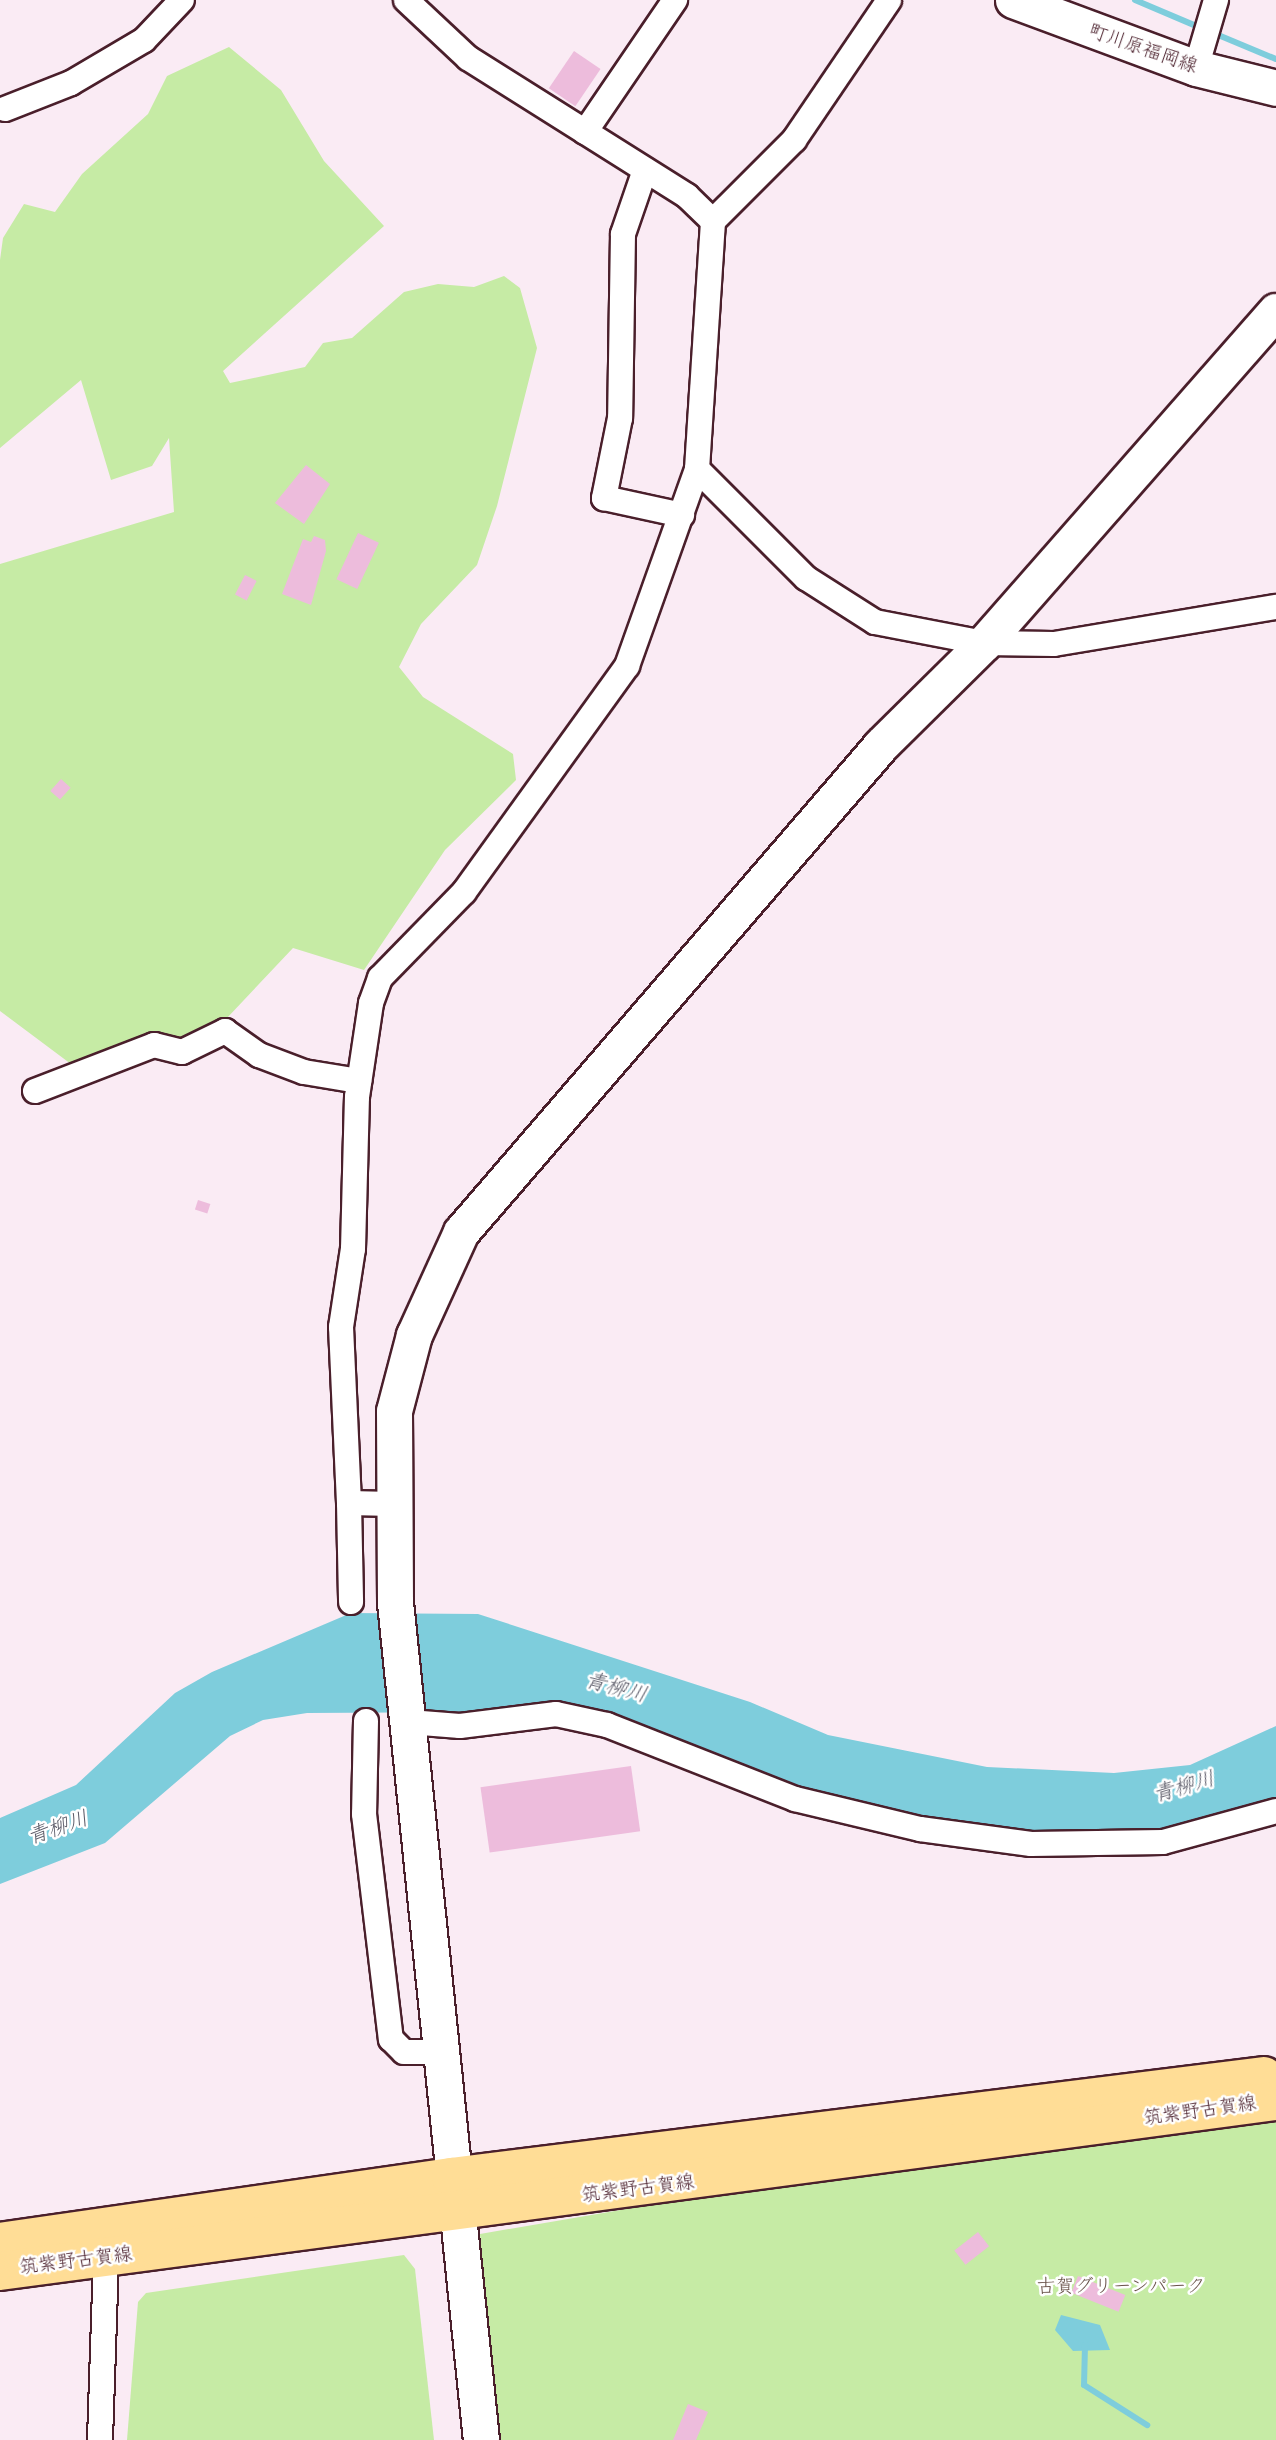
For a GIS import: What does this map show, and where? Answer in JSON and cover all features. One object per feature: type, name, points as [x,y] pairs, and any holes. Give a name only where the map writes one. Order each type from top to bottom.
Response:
[{"type":"main road","name":"筑紫野古賀線","points":[[0,2271],[106,2257],[452,2195],[1276,2075]]},
{"type":"main road","name":"筑紫野古賀線","points":[[0,2242],[452,2195],[1276,2101]]},
{"type":"street","points":[[5,109],[71,83],[144,40],[181,0]]},
{"type":"street","points":[[407,0],[468,58],[645,170],[713,221]]},
{"type":"street","points":[[585,132],[675,0]]},
{"type":"street","points":[[351,1602],[341,1327],[353,1248],[359,1081],[380,978],[464,892],[627,666],[697,468],[713,221],[794,140],[888,0]]},
{"type":"street","name":"町川原福岡線","points":[[1013,0],[1196,68],[1276,88]]},
{"type":"street","points":[[1196,68],[1216,0]]},
{"type":"street","points":[[645,170],[623,234],[620,418],[604,498],[682,515]]},
{"type":"street","points":[[481,2440],[452,2195],[397,1619],[393,1504],[394,1411],[414,1335],[461,1232],[881,745],[984,643],[1276,311]]},
{"type":"street","points":[[697,468],[806,578],[875,622],[984,643],[1054,643],[1276,607]]},
{"type":"street","points":[[35,1091],[79,1079],[155,1045],[182,1052],[225,1031],[258,1055],[304,1072],[359,1081]]},
{"type":"street","points":[[349,1503],[393,1504]]},
{"type":"street","points":[[408,1714],[460,1726],[556,1714],[607,1725],[794,1799],[920,1829],[1031,1844],[1163,1842],[1276,1811]]},
{"type":"street","points":[[366,1721],[364,1814],[391,2039],[404,2052],[440,2052]]},
{"type":"street","points":[[100,2440],[106,2257]]},
{"type":"green space","points":[[229,47],[281,90],[324,161],[384,226],[223,371],[230,383],[305,367],[323,343],[352,338],[404,292],[438,284],[474,287],[504,276],[520,288],[537,348],[497,506],[477,565],[421,624],[399,667],[423,697],[513,754],[516,780],[445,850],[364,970],[293,948],[227,1018],[186,1041],[83,1073],[0,1011],[0,564],[174,512],[169,438],[152,466],[111,480],[81,380],[0,448],[0,260],[3,238],[24,204],[55,212],[82,174],[148,114],[167,76]]},
{"type":"green space","name":"古賀グリーンパーク","points":[[1276,2110],[1276,2440],[496,2440],[480,2234],[878,2166]]},
{"type":"green space","points":[[404,2255],[415,2269],[434,2440],[127,2440],[138,2302],[146,2293]]},
{"type":"water","name":"青柳川","points":[[351,1613],[478,1614],[750,1702],[828,1735],[987,1767],[1114,1773],[1190,1765],[1276,1726],[1276,1801],[1162,1829],[1068,1835],[987,1830],[846,1802],[678,1744],[484,1712],[307,1713],[263,1720],[230,1736],[105,1843],[0,1884],[0,1818],[76,1785],[175,1693],[212,1672]]},
{"type":"water","points":[[1061,2315],[1100,2325],[1110,2350],[1073,2351],[1055,2330]]},
{"type":"building","points":[[574,51],[601,69],[575,106],[549,88]]},
{"type":"building","points":[[306,465],[330,484],[304,524],[275,503]]},
{"type":"building","points":[[358,533],[379,543],[357,589],[336,579]]},
{"type":"building","points":[[314,536],[325,540],[326,551],[311,605],[282,594],[303,539],[311,542]]},
{"type":"building","points":[[245,575],[257,581],[247,601],[235,595]]},
{"type":"building","points":[[61,779],[71,788],[60,800],[50,791]]},
{"type":"building","points":[[198,1200],[210,1204],[207,1214],[195,1210]]},
{"type":"building","points":[[631,1766],[640,1831],[490,1853],[480,1787]]},
{"type":"building","points":[[978,2232],[989,2246],[965,2265],[954,2250]]},
{"type":"building","points":[[1078,2276],[1125,2295],[1119,2312],[1071,2293]]},
{"type":"building","points":[[688,2404],[708,2412],[696,2440],[673,2440]]},
{"type":"waterway","points":[[1135,0],[1201,28]]},
{"type":"waterway","points":[[1211,32],[1276,59]]},
{"type":"waterway","points":[[1085,2345],[1084,2385],[1147,2425]]}]
